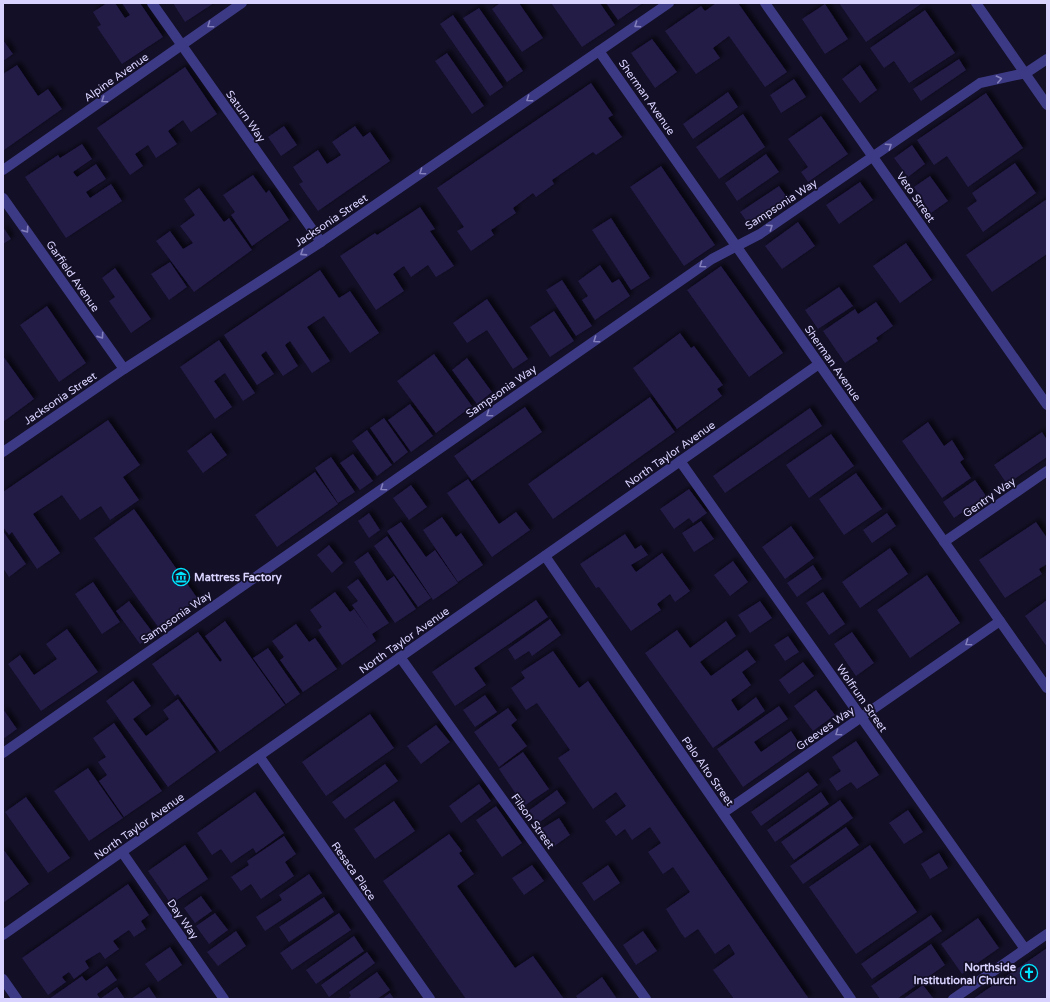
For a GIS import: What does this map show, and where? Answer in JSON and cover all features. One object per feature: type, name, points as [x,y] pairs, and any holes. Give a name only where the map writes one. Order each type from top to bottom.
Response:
[{"type":"street","name":"Saturn Way","points":[[152,3],[321,242]]},
{"type":"street","name":"Alpine Avenue","points":[[3,170],[242,3]]},
{"type":"street","name":"Jacksonia Street","points":[[3,452],[124,368],[321,242],[669,3]]},
{"type":"street","name":"Veto Street","points":[[766,3],[1047,405]]},
{"type":"street","points":[[976,3],[1047,105]]},
{"type":"street","name":"Sherman Avenue","points":[[599,51],[1047,688]]},
{"type":"street","points":[[1026,73],[1047,59]]},
{"type":"street","name":"Sampsonia Way","points":[[3,753],[712,259],[760,234],[980,83],[1026,73]]},
{"type":"street","name":"Garfield Avenue","points":[[3,198],[124,368]]},
{"type":"street","name":"North Taylor Avenue","points":[[3,935],[819,364]]},
{"type":"street","name":"Wolfrum Street","points":[[680,461],[1025,949]]},
{"type":"street","name":"Gentry Way","points":[[944,542],[1047,471]]},
{"type":"street","name":"Palo Alto Street","points":[[545,556],[851,999]]},
{"type":"street","name":"Greeves Way","points":[[723,813],[1000,621]]},
{"type":"street","name":"Filson Street","points":[[400,657],[646,999]]},
{"type":"street","name":"Resaca Place","points":[[259,756],[430,999]]},
{"type":"street","name":"Day Way","points":[[122,852],[224,999]]},
{"type":"street","points":[[953,999],[1047,934]]},
{"type":"street","points":[[3,979],[17,999]]},
{"type":"building","points":[[107,3],[115,3],[125,18],[130,15],[122,3],[140,3],[163,37],[122,64],[97,27],[101,25],[93,12]]},
{"type":"building","points":[[173,3],[214,3],[185,22]]},
{"type":"building","points":[[500,3],[519,3],[543,38],[522,52],[492,9]]},
{"type":"building","points":[[551,3],[600,3],[615,25],[582,47]]},
{"type":"building","points":[[606,3],[643,3],[618,20]]},
{"type":"building","points":[[716,3],[738,3],[787,72],[765,87],[729,36],[713,48],[720,58],[696,74],[665,31],[701,6],[705,11]]},
{"type":"building","points":[[839,3],[920,3],[921,4],[866,42]]},
{"type":"building","points":[[825,4],[848,39],[825,54],[802,19]]},
{"type":"building","points":[[479,8],[523,71],[507,82],[463,18]]},
{"type":"building","points":[[925,10],[955,53],[909,83],[894,61],[884,68],[870,48]]},
{"type":"building","points":[[453,15],[503,87],[490,96],[440,24]]},
{"type":"building","points":[[652,39],[677,72],[655,88],[631,53]]},
{"type":"building","points":[[3,40],[13,54],[3,61]]},
{"type":"building","points":[[447,53],[484,106],[472,114],[435,61]]},
{"type":"building","points":[[959,59],[966,70],[921,101],[913,89]]},
{"type":"building","points":[[17,65],[38,96],[48,89],[62,109],[4,150],[3,74]]},
{"type":"building","points":[[860,65],[877,90],[860,103],[842,79]]},
{"type":"building","points":[[185,67],[217,114],[191,132],[183,120],[168,131],[177,144],[156,158],[148,145],[135,154],[143,166],[130,175],[97,128]]},
{"type":"building","points":[[794,79],[806,97],[781,113],[770,95]]},
{"type":"building","points":[[591,83],[613,115],[608,118],[622,137],[596,155],[593,152],[552,180],[554,184],[536,197],[533,193],[513,208],[516,213],[491,230],[494,235],[471,251],[457,231],[464,227],[437,188]]},
{"type":"building","points":[[728,92],[738,107],[693,139],[683,124]]},
{"type":"building","points":[[986,93],[1023,148],[968,187],[947,156],[934,165],[917,140]]},
{"type":"building","points":[[743,114],[765,147],[719,179],[696,147]]},
{"type":"building","points":[[821,116],[848,154],[808,182],[801,172],[808,167],[788,139]]},
{"type":"building","points":[[284,126],[297,145],[281,156],[268,137]]},
{"type":"building","points":[[355,126],[363,137],[370,132],[390,161],[318,211],[299,184],[303,182],[293,167],[318,150],[327,164],[341,155],[332,142]]},
{"type":"building","points":[[82,144],[92,159],[73,172],[77,177],[96,164],[106,179],[86,192],[90,198],[111,184],[122,201],[66,238],[25,177],[58,155],[60,158]]},
{"type":"building","points":[[912,145],[925,164],[908,177],[894,158]]},
{"type":"building","points":[[766,154],[779,172],[737,201],[725,183]]},
{"type":"building","points":[[1015,163],[1036,193],[983,232],[967,208],[977,201],[972,193]]},
{"type":"building","points":[[661,166],[715,245],[684,266],[630,187]]},
{"type":"building","points":[[253,175],[266,193],[269,190],[289,220],[252,246],[231,215],[235,212],[223,195]]},
{"type":"building","points":[[930,176],[948,201],[931,213],[914,187]]},
{"type":"building","points":[[860,182],[873,200],[839,224],[826,205]]},
{"type":"building","points":[[779,186],[789,200],[750,226],[740,212]]},
{"type":"building","points":[[199,188],[224,222],[229,218],[252,250],[194,292],[156,241],[170,231],[183,249],[193,243],[180,226],[195,215],[184,199]]},
{"type":"building","points":[[1047,199],[1047,254],[992,292],[966,255]]},
{"type":"building","points":[[420,207],[435,229],[430,231],[454,266],[436,277],[428,265],[411,277],[404,266],[393,274],[404,291],[376,310],[340,256],[375,233],[377,235]]},
{"type":"building","points":[[611,218],[650,278],[631,290],[592,230]]},
{"type":"building","points":[[798,222],[815,246],[782,269],[765,246]]},
{"type":"building","points":[[3,227],[11,239],[3,244]]},
{"type":"building","points":[[906,243],[932,280],[900,303],[873,266]]},
{"type":"building","points":[[170,262],[187,287],[169,300],[151,274]]},
{"type":"building","points":[[600,265],[612,283],[619,279],[630,296],[595,320],[582,300],[588,296],[578,281]]},
{"type":"building","points":[[721,266],[783,353],[749,377],[687,290]]},
{"type":"building","points":[[115,268],[151,319],[131,333],[109,301],[115,297],[102,278]]},
{"type":"building","points":[[320,270],[339,298],[350,291],[379,333],[350,353],[324,316],[307,327],[330,361],[312,373],[290,341],[285,345],[298,366],[283,376],[266,351],[261,355],[274,374],[257,385],[224,335]]},
{"type":"building","points":[[562,280],[592,326],[576,336],[546,290]]},
{"type":"building","points":[[839,287],[853,306],[818,329],[805,310]]},
{"type":"building","points":[[487,299],[528,359],[513,369],[487,330],[467,343],[453,323]]},
{"type":"building","points":[[876,302],[893,326],[876,338],[878,341],[845,363],[823,331],[855,309],[858,314]]},
{"type":"building","points":[[47,306],[86,363],[59,382],[20,325]]},
{"type":"building","points":[[554,311],[574,341],[550,357],[530,327]]},
{"type":"building","points":[[680,333],[691,348],[694,346],[723,385],[717,389],[722,396],[677,429],[633,368]]},
{"type":"building","points":[[219,340],[255,393],[243,401],[225,373],[214,381],[232,407],[215,419],[180,367]]},
{"type":"building","points":[[434,354],[472,406],[436,433],[397,381]]},
{"type":"building","points":[[3,356],[34,399],[3,422]]},
{"type":"building","points":[[467,358],[492,392],[477,404],[452,370]]},
{"type":"building","points":[[650,397],[675,432],[553,519],[528,484]]},
{"type":"building","points":[[410,404],[433,436],[411,452],[388,420]]},
{"type":"building","points":[[525,407],[542,432],[472,481],[454,456]]},
{"type":"building","points":[[810,408],[822,426],[725,493],[713,476]]},
{"type":"building","points":[[384,418],[408,452],[394,463],[370,428]]},
{"type":"building","points":[[108,420],[140,465],[123,477],[139,500],[110,520],[101,506],[80,520],[62,495],[33,514],[60,553],[37,569],[12,532],[9,535],[3,527],[3,492]]},
{"type":"building","points":[[928,422],[944,446],[952,440],[964,459],[960,462],[971,478],[942,498],[902,441]]},
{"type":"building","points":[[367,430],[392,465],[377,476],[352,441]]},
{"type":"building","points":[[1042,432],[1047,440],[1047,457],[1007,484],[994,465]]},
{"type":"building","points":[[211,433],[227,455],[203,473],[187,451]]},
{"type":"building","points":[[831,434],[854,466],[809,498],[786,465]]},
{"type":"building","points":[[353,454],[373,481],[360,490],[340,463]]},
{"type":"building","points":[[331,457],[355,492],[338,503],[315,468]]},
{"type":"building","points":[[315,472],[338,504],[277,547],[255,515]]},
{"type":"building","points":[[856,473],[882,509],[844,535],[819,499]]},
{"type":"building","points":[[468,479],[499,524],[516,512],[530,530],[492,557],[447,493]]},
{"type":"building","points":[[975,480],[986,496],[954,518],[943,502]]},
{"type":"building","points":[[411,485],[427,507],[409,520],[393,498]]},
{"type":"building","points":[[689,489],[707,513],[693,523],[689,518],[674,529],[660,509]]},
{"type":"building","points":[[134,509],[198,599],[159,628],[94,538]]},
{"type":"building","points":[[369,513],[380,530],[369,538],[358,521]]},
{"type":"building","points":[[887,513],[896,526],[872,543],[863,530]]},
{"type":"building","points":[[442,517],[456,537],[461,533],[483,565],[458,582],[423,530]]},
{"type":"building","points":[[701,521],[714,539],[694,552],[682,533]]},
{"type":"building","points":[[401,522],[426,557],[435,550],[458,583],[433,600],[387,531]]},
{"type":"building","points":[[1036,522],[1047,538],[1047,564],[1039,569],[1042,574],[1005,598],[979,560]]},
{"type":"building","points":[[791,526],[814,558],[785,579],[762,547]]},
{"type":"building","points":[[3,531],[26,564],[9,577],[3,568]]},
{"type":"building","points":[[625,534],[635,549],[641,545],[648,555],[631,565],[636,572],[662,553],[690,591],[675,602],[670,594],[657,604],[661,610],[631,631],[599,587],[596,588],[580,564]]},
{"type":"building","points":[[387,536],[431,598],[418,607],[374,546]]},
{"type":"building","points":[[329,545],[343,563],[332,573],[317,555]]},
{"type":"building","points":[[890,548],[908,574],[860,608],[842,582]]},
{"type":"building","points":[[368,552],[387,581],[394,576],[416,609],[395,623],[354,562]]},
{"type":"building","points":[[733,561],[748,582],[730,596],[714,575]]},
{"type":"building","points":[[813,565],[822,579],[797,597],[787,583]]},
{"type":"building","points":[[927,575],[960,623],[910,658],[877,610]]},
{"type":"building","points":[[358,579],[389,623],[372,634],[376,641],[342,665],[318,630],[322,627],[310,610],[335,592],[350,612],[354,609],[370,631],[352,605],[358,601],[347,587]]},
{"type":"building","points":[[93,582],[120,622],[102,634],[75,594]]},
{"type":"building","points":[[823,592],[845,624],[829,635],[806,603]]},
{"type":"building","points":[[536,600],[548,617],[474,668],[486,685],[455,706],[432,672]]},
{"type":"building","points":[[1047,600],[1047,647],[1025,616]]},
{"type":"building","points":[[129,601],[154,634],[140,644],[116,611]]},
{"type":"building","points":[[760,601],[772,618],[750,633],[738,615]]},
{"type":"building","points":[[550,619],[561,635],[532,656],[529,651],[515,660],[508,649]]},
{"type":"building","points":[[225,621],[285,705],[220,752],[178,694],[175,696],[152,664],[198,632],[220,662],[222,660],[205,636]]},
{"type":"building","points":[[726,621],[736,636],[700,662],[711,676],[747,650],[756,662],[742,672],[751,685],[731,700],[738,711],[756,697],[765,711],[713,748],[645,653],[677,630],[690,648]]},
{"type":"building","points":[[296,624],[309,642],[315,638],[337,669],[303,692],[280,660],[284,657],[272,641]]},
{"type":"building","points":[[67,629],[98,672],[41,711],[8,664],[20,655],[34,675],[57,659],[46,644]]},
{"type":"building","points":[[852,632],[874,663],[856,676],[834,644]]},
{"type":"building","points":[[788,636],[799,652],[785,661],[774,645]]},
{"type":"building","points":[[268,648],[300,694],[286,704],[253,658]]},
{"type":"building","points":[[553,651],[579,688],[588,681],[809,999],[734,999],[713,970],[735,954],[729,944],[715,954],[698,929],[685,938],[681,933],[666,909],[690,892],[673,867],[663,874],[648,852],[661,843],[650,827],[632,840],[625,829],[616,836],[605,821],[626,806],[616,792],[593,809],[558,758],[570,750],[537,703],[526,710],[511,688],[525,678],[521,672]]},
{"type":"building","points":[[803,662],[814,676],[789,694],[779,680]]},
{"type":"building","points":[[133,681],[151,706],[133,719],[146,736],[169,719],[163,710],[178,699],[216,752],[168,787],[106,701]]},
{"type":"building","points":[[816,690],[835,715],[813,731],[794,706]]},
{"type":"building","points":[[485,695],[497,712],[475,727],[463,710]]},
{"type":"building","points":[[779,706],[788,719],[754,742],[761,752],[791,731],[801,746],[743,787],[717,749]]},
{"type":"building","points":[[508,708],[517,720],[511,725],[527,746],[499,767],[474,732]]},
{"type":"building","points":[[3,709],[17,729],[3,739]]},
{"type":"building","points":[[370,714],[394,748],[326,796],[302,762]]},
{"type":"building","points":[[114,723],[162,791],[124,817],[99,781],[107,775],[98,762],[106,757],[93,738]]},
{"type":"building","points":[[436,725],[450,742],[421,764],[407,746]]},
{"type":"building","points":[[856,741],[879,775],[857,789],[851,782],[837,791],[829,779],[841,771],[832,757]]},
{"type":"building","points":[[523,752],[549,789],[524,806],[499,769]]},
{"type":"building","points":[[385,764],[398,781],[345,819],[332,802]]},
{"type":"building","points":[[88,768],[123,818],[89,841],[54,791]]},
{"type":"building","points":[[808,772],[818,785],[761,826],[751,812]]},
{"type":"building","points":[[479,784],[491,801],[461,823],[449,806]]},
{"type":"building","points":[[557,790],[566,803],[537,824],[527,812]]},
{"type":"building","points":[[255,792],[284,833],[256,853],[253,848],[231,863],[221,849],[212,855],[197,833]]},
{"type":"building","points":[[821,792],[829,804],[775,842],[767,830]]},
{"type":"building","points":[[26,797],[70,858],[48,873],[5,812]]},
{"type":"building","points":[[840,800],[853,818],[794,860],[781,842]]},
{"type":"building","points":[[394,801],[415,831],[375,859],[354,829]]},
{"type":"building","points":[[496,806],[522,843],[502,857],[476,820]]},
{"type":"building","points":[[908,810],[923,832],[904,844],[889,823]]},
{"type":"building","points":[[559,818],[570,835],[553,847],[541,829]]},
{"type":"building","points":[[846,827],[859,845],[803,884],[790,866]]},
{"type":"building","points":[[449,834],[462,851],[459,853],[474,874],[457,886],[515,968],[533,956],[564,999],[466,999],[383,881]]},
{"type":"building","points":[[284,836],[296,854],[285,862],[294,876],[261,899],[251,884],[241,891],[231,877],[249,865],[247,861]]},
{"type":"building","points":[[185,845],[208,879],[171,904],[148,871]]},
{"type":"building","points":[[870,845],[917,912],[856,954],[809,887]]},
{"type":"building","points":[[3,849],[29,884],[3,903]]},
{"type":"building","points":[[939,853],[948,868],[930,879],[921,864]]},
{"type":"building","points":[[532,865],[544,881],[524,895],[512,878]]},
{"type":"building","points":[[608,865],[620,883],[594,901],[582,883]]},
{"type":"building","points":[[309,874],[322,893],[265,931],[256,917],[282,900],[279,895]]},
{"type":"building","points":[[128,884],[149,915],[141,921],[146,929],[134,937],[129,930],[113,941],[119,949],[105,959],[100,952],[85,961],[89,968],[74,979],[69,972],[62,977],[66,982],[48,995],[22,958]]},
{"type":"building","points":[[201,896],[212,911],[195,923],[184,908]]},
{"type":"building","points":[[324,897],[334,912],[289,942],[279,927]]},
{"type":"building","points":[[215,913],[228,930],[209,944],[196,926]]},
{"type":"building","points":[[339,913],[351,930],[292,970],[280,953]]},
{"type":"building","points":[[931,915],[942,931],[872,979],[861,964]]},
{"type":"building","points":[[978,918],[999,948],[962,974],[941,944]]},
{"type":"building","points":[[236,931],[246,946],[218,966],[207,952]]},
{"type":"building","points":[[643,931],[657,951],[636,965],[623,945]]},
{"type":"building","points":[[354,936],[364,951],[316,984],[306,970]]},
{"type":"building","points":[[931,944],[945,965],[897,999],[880,999],[871,986]]},
{"type":"building","points":[[170,947],[182,965],[158,982],[145,964]]},
{"type":"building","name":"Northside Institutional Church","points":[[1047,948],[1047,999],[973,999]]},
{"type":"building","points":[[367,952],[375,963],[329,997],[321,985]]},
{"type":"building","points":[[107,966],[117,980],[97,994],[100,999],[49,999],[82,976],[86,981]]},
{"type":"building","points":[[377,972],[390,990],[377,999],[347,999],[351,996],[349,992]]},
{"type":"building","points":[[602,977],[617,999],[578,999],[576,996]]},
{"type":"building","points":[[923,985],[933,998],[903,999]]},
{"type":"building","points":[[117,987],[125,999],[100,999]]},
{"type":"building","points":[[149,987],[157,999],[131,999]]},
{"type":"building","points":[[390,993],[394,999],[382,999]]},
{"type":"place","name":"Mattress Factory","points":[[181,577]]},
{"type":"place","name":"Northside Institutional Church","points":[[1029,973]]}]
